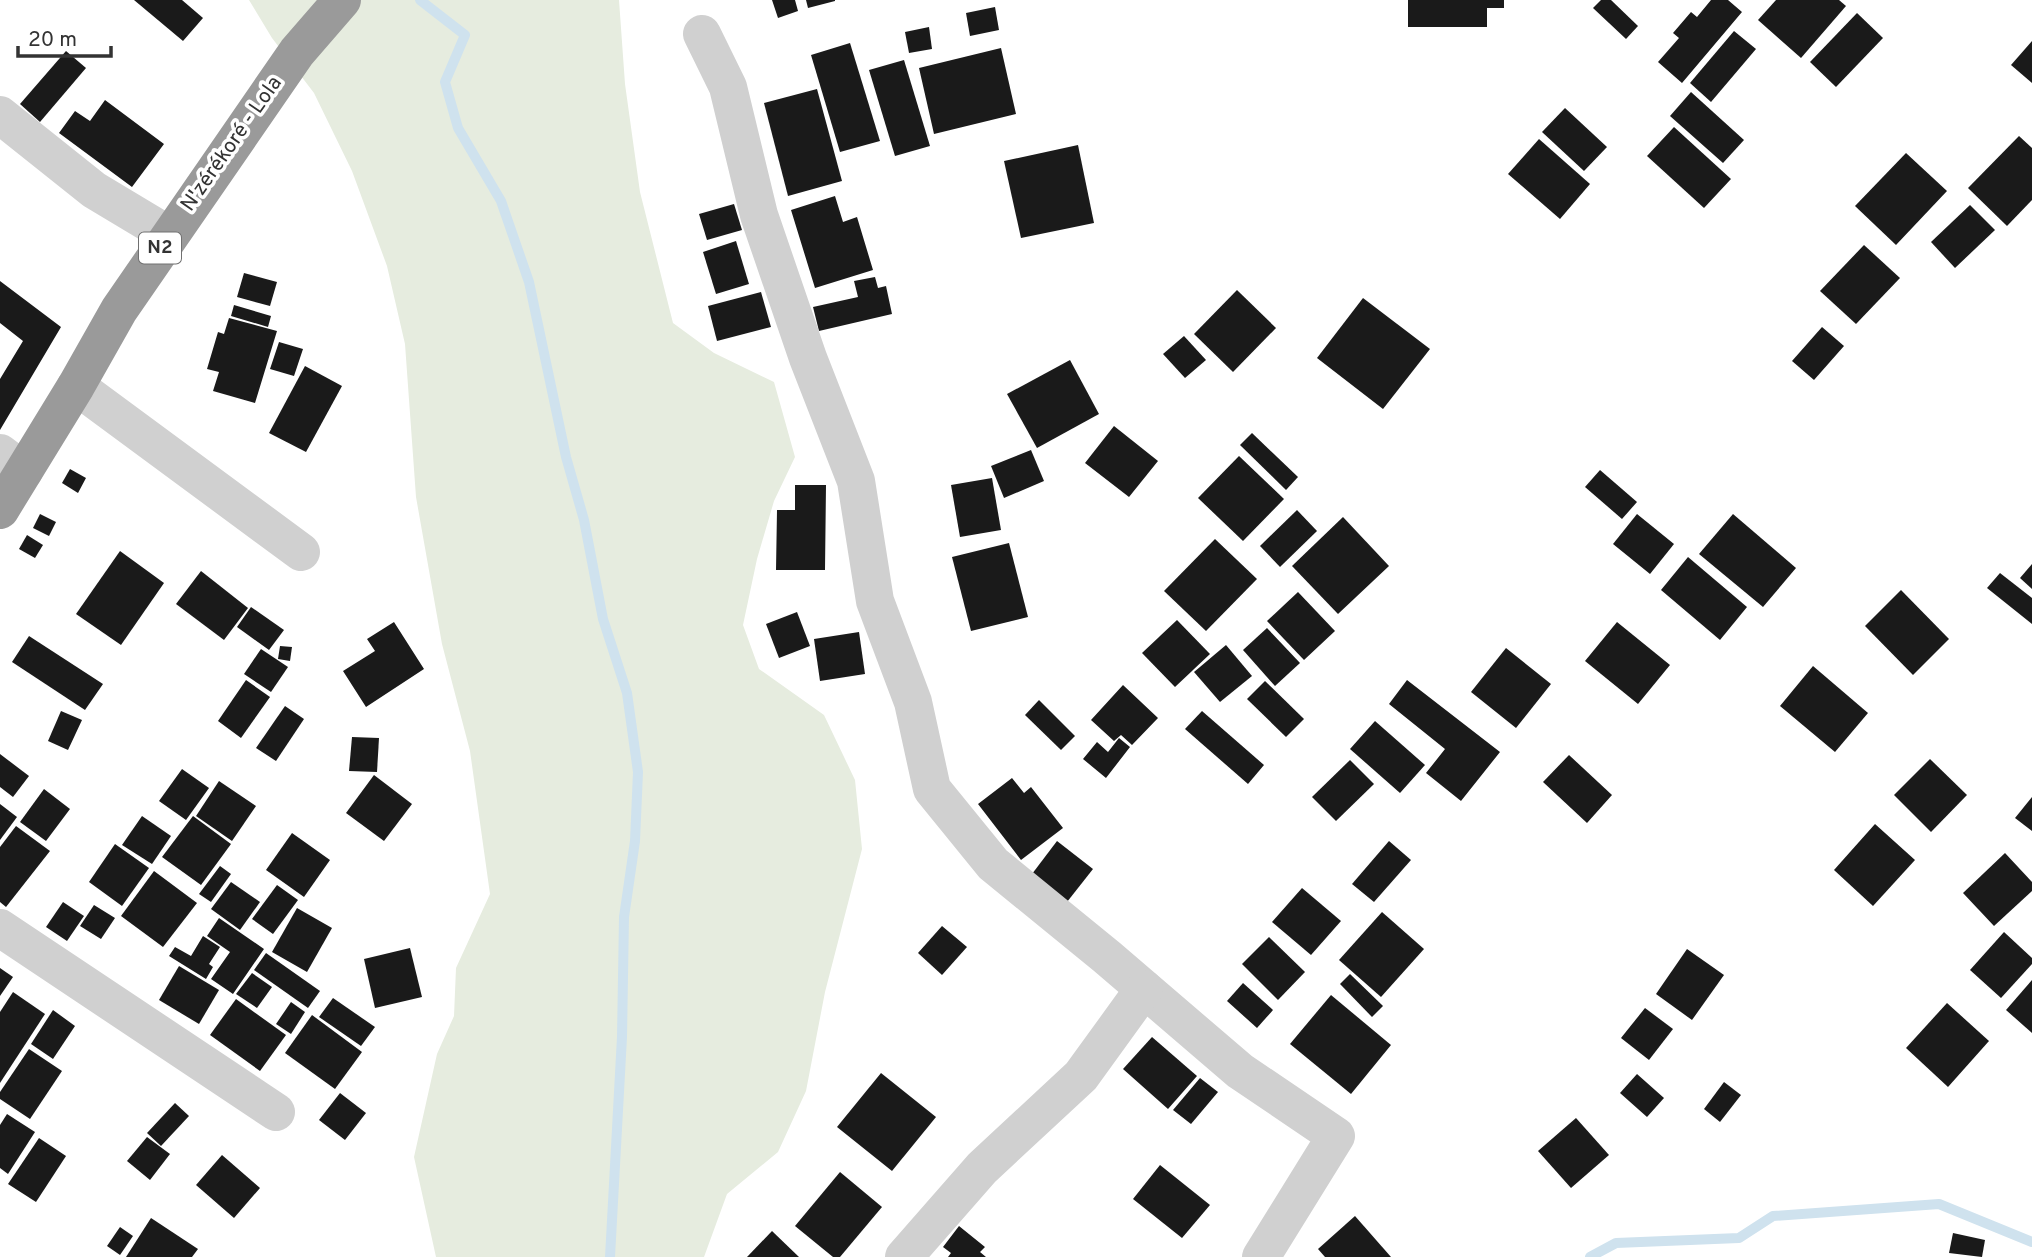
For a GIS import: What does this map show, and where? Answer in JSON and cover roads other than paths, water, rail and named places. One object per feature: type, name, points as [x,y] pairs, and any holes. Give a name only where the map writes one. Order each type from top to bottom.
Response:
[{"type":"highway","name":"N'zérékoré - Lola","points":[[0,510],[12,462],[76,386],[119,310],[169,236],[297,52],[342,0]]},
{"type":"street","points":[[702,34],[728,88],[759,215],[808,358],[856,481],[875,601],[913,702],[932,789],[993,864],[1240,1071],[1336,1136],[1261,1257]]},
{"type":"street","points":[[0,115],[94,190],[169,236]]},
{"type":"street","points":[[76,386],[300,552]]},
{"type":"street","points":[[0,928],[275,1112]]},
{"type":"street","points":[[904,1257],[982,1168],[1080,1076],[1144,989]]},
{"type":"waterway","points":[[420,0],[465,35],[445,82],[458,128],[501,201],[529,282],[566,457],[584,520],[603,619],[627,693],[638,772],[635,841],[624,917],[622,1037],[610,1257]]},
{"type":"waterway","points":[[1590,1257],[1616,1243],[1739,1238],[1773,1216],[1939,1204],[2032,1242]]}]
